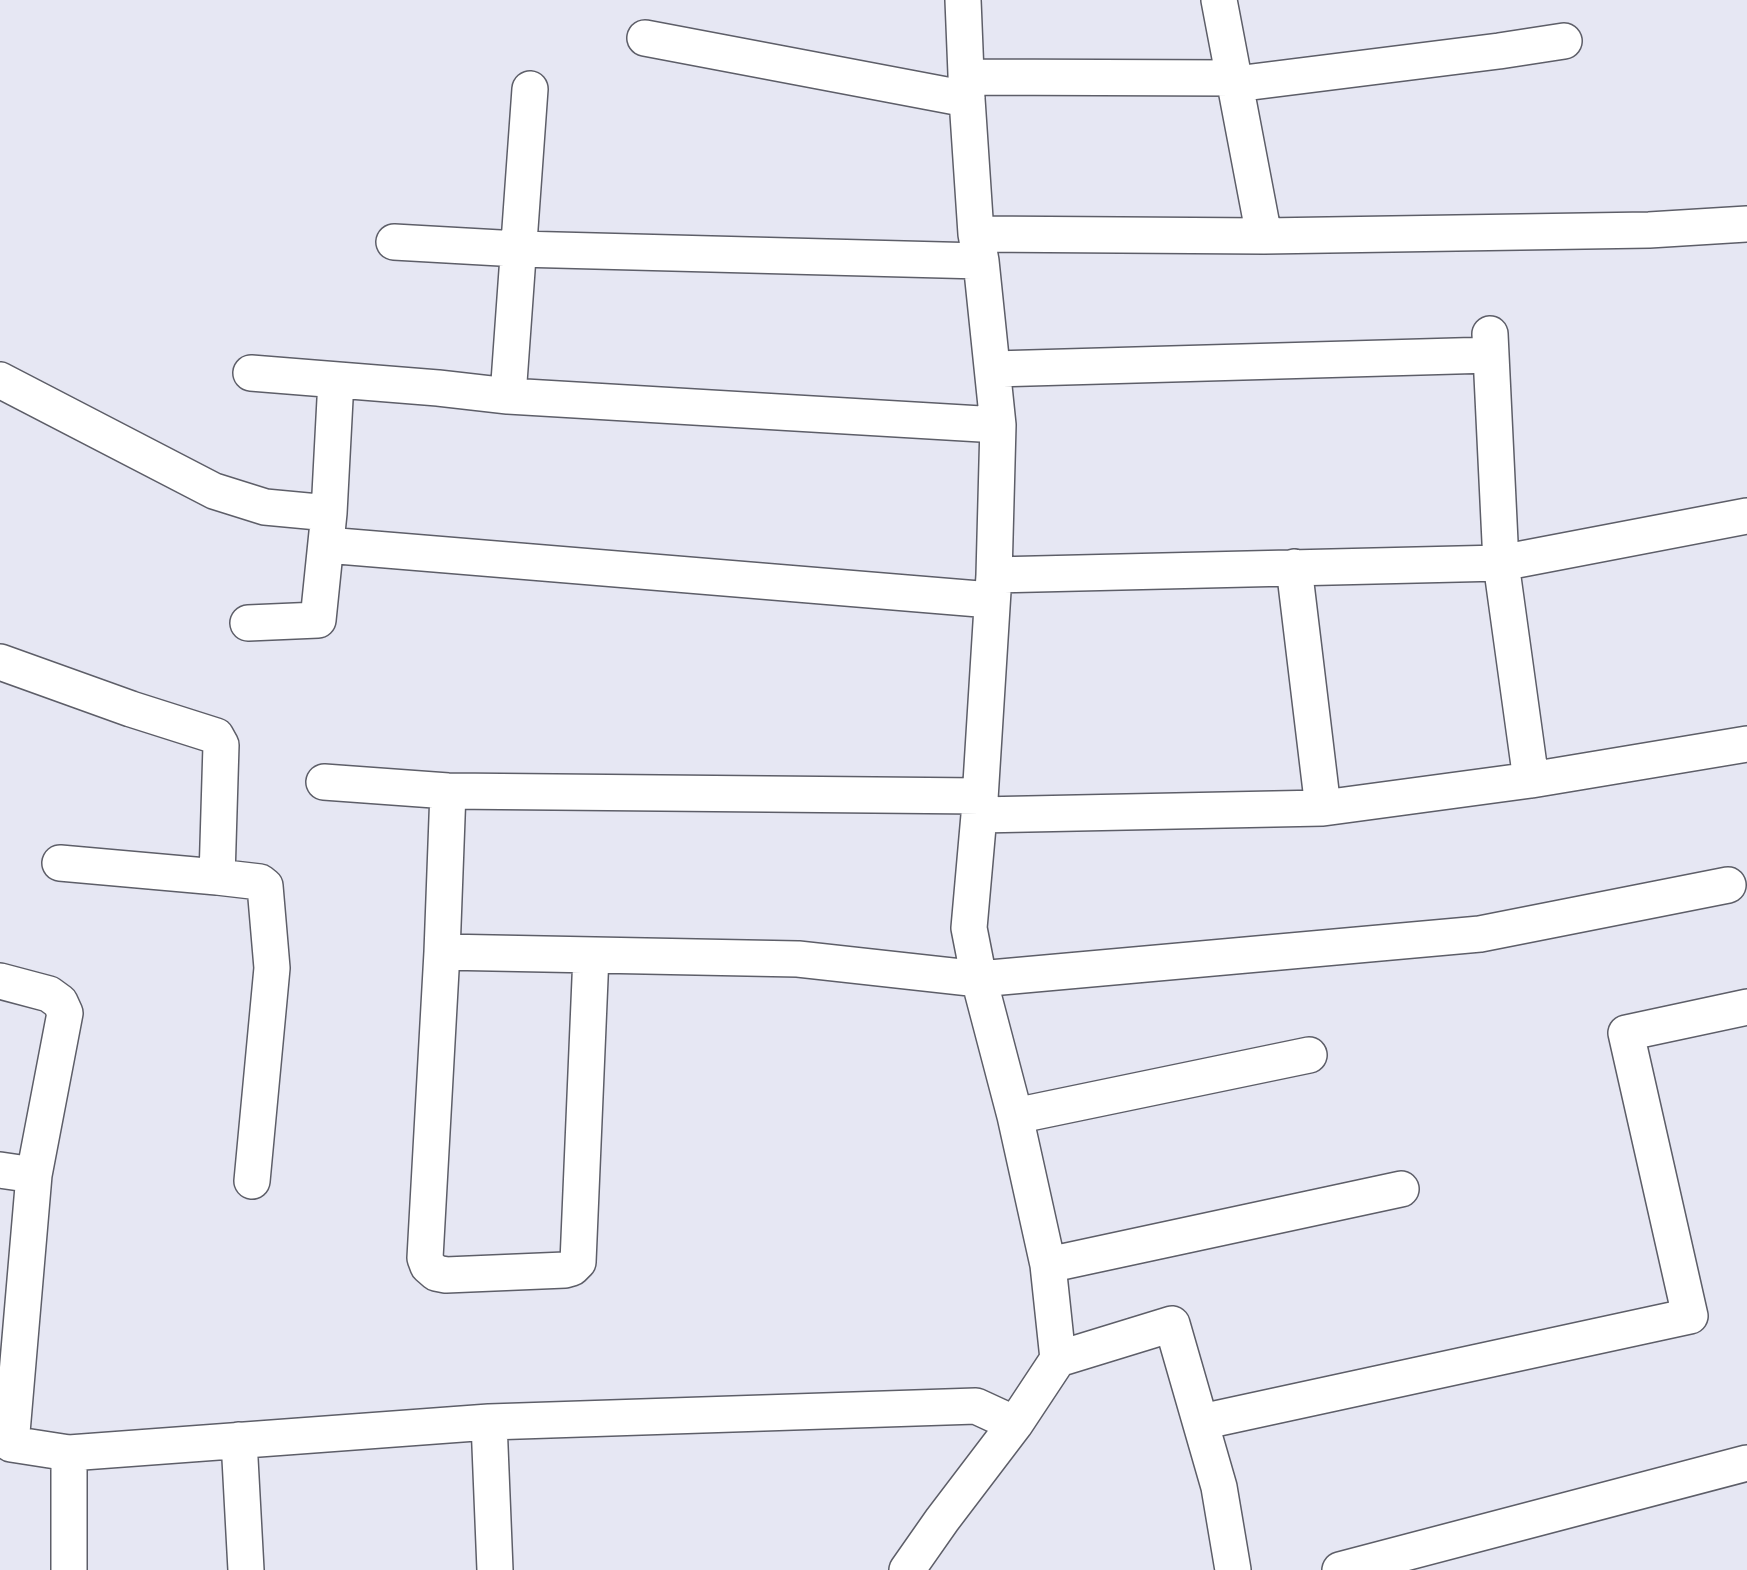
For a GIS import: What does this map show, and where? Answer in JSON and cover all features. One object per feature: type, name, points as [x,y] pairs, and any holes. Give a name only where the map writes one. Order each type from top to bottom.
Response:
[{"type":"street","points":[[964,0],[967,88],[979,248],[998,425],[993,587],[969,928],[1048,1265],[1058,1359]]},
{"type":"street","points":[[1219,0],[1264,236]]},
{"type":"street","points":[[645,38],[967,88],[1235,81],[1564,41]]},
{"type":"street","points":[[508,396],[530,89]]},
{"type":"street","points":[[394,242],[518,249],[979,248],[1264,236],[1649,230],[1747,225]]},
{"type":"street","points":[[993,369],[1490,344],[1501,564],[1531,780]]},
{"type":"street","points":[[251,373],[508,396],[998,425]]},
{"type":"street","points":[[0,380],[214,491],[327,529],[993,587],[1294,567],[1501,564],[1747,516]]},
{"type":"street","points":[[248,623],[318,620],[327,529],[336,380]]},
{"type":"street","points":[[1294,567],[1323,808]]},
{"type":"street","points":[[0,662],[216,736],[221,745],[217,877]]},
{"type":"street","points":[[324,782],[448,791],[979,806],[1323,808],[1531,780],[1747,744]]},
{"type":"street","points":[[448,791],[425,1258],[428,1266],[436,1273],[446,1275],[565,1270],[578,1262],[591,955]]},
{"type":"street","points":[[60,863],[217,877],[260,882],[265,886],[272,968],[252,1181]]},
{"type":"street","points":[[442,952],[798,959],[979,979],[1480,934],[1728,886]]},
{"type":"street","points":[[0,981],[49,994],[60,1002],[65,1013],[34,1175],[6,1445],[69,1453],[489,1422],[976,1406],[1015,1424]]},
{"type":"street","points":[[1201,1422],[1690,1317],[1626,1033],[1747,1007]]},
{"type":"street","points":[[1015,1116],[1309,1055]]},
{"type":"street","points":[[0,1170],[34,1175]]},
{"type":"street","points":[[1048,1265],[1401,1189]]},
{"type":"street","points":[[907,1570],[1015,1424],[1058,1359],[1172,1324],[1220,1487],[1233,1570]]},
{"type":"street","points":[[489,1422],[495,1570]]},
{"type":"street","points":[[239,1440],[246,1570]]},
{"type":"street","points":[[69,1453],[69,1570]]},
{"type":"street","points":[[1340,1570],[1747,1464]]}]
